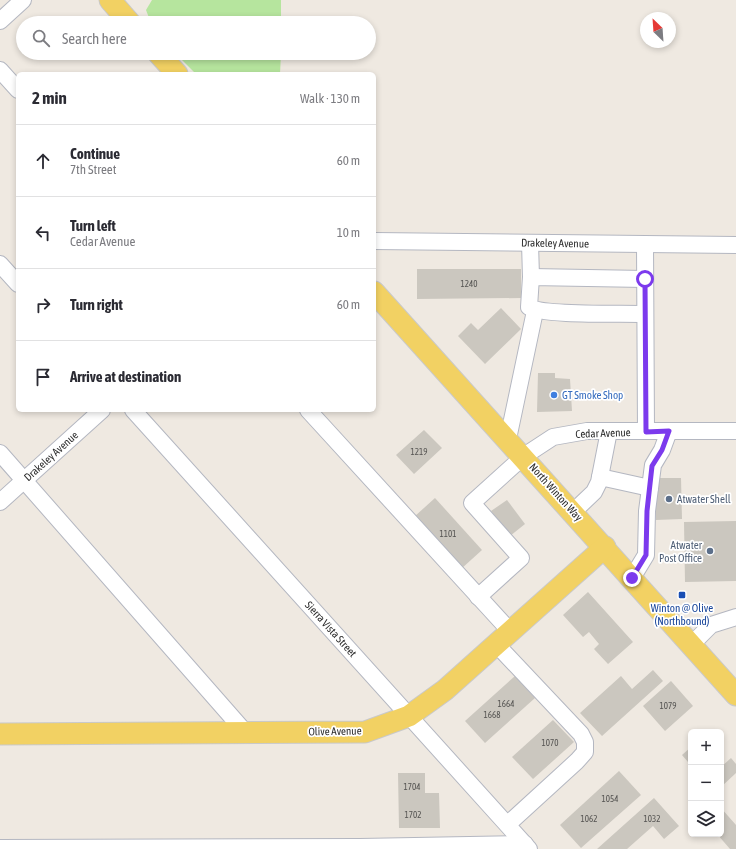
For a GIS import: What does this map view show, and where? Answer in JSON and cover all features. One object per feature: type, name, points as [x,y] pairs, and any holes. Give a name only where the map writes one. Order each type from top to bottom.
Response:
[{"type":"main road","points":[[164,60],[175,72]]},
{"type":"main road","name":"North Winton Way","points":[[376,294],[524,456],[736,694]]},
{"type":"main road","name":"Olive Avenue","points":[[0,734],[365,732],[409,716],[445,690],[605,547]]},
{"type":"street","points":[[0,21],[23,0]]},
{"type":"street","points":[[0,70],[16,88]]},
{"type":"street","name":"Drakeley Avenue","points":[[376,241],[736,245]]},
{"type":"street","points":[[530,243],[531,277],[529,307],[535,310],[645,314]]},
{"type":"street","points":[[645,244],[646,432]]},
{"type":"street","points":[[0,264],[16,282]]},
{"type":"street","points":[[531,277],[645,279]]},
{"type":"street","points":[[508,439],[535,310]]},
{"type":"street","name":"Drakeley Avenue","points":[[0,502],[100,412]]},
{"type":"street","name":"Sierra Vista Street","points":[[135,412],[527,846]]},
{"type":"street","points":[[310,412],[478,597],[503,638],[581,734],[585,742],[585,752],[577,761],[508,824]]},
{"type":"street","name":"Cedar Avenue","points":[[478,597],[521,558],[472,503],[524,456],[553,437],[587,431],[736,431]]},
{"type":"street","points":[[573,512],[594,492],[600,477],[609,431]]},
{"type":"street","points":[[632,578],[646,555],[647,511],[652,466],[662,450],[669,431]]},
{"type":"street","points":[[0,453],[245,732]]},
{"type":"street","points":[[600,477],[650,488]]},
{"type":"street","points":[[691,645],[711,625],[736,617]]},
{"type":"street","points":[[0,848],[527,846]]},
{"type":"green space","points":[[152,0],[281,0],[281,16],[148,16],[146,10]]},
{"type":"green space","points":[[182,60],[281,60],[280,72],[194,72]]},
{"type":"building","points":[[417,269],[521,269],[521,298],[417,299]]},
{"type":"building","points":[[501,308],[521,329],[485,364],[458,336],[471,323],[478,330]]},
{"type":"building","name":"GT Smoke Shop","points":[[538,373],[555,373],[555,378],[570,379],[572,411],[537,412]]},
{"type":"building","points":[[424,430],[442,448],[414,474],[396,455]]},
{"type":"building","name":"Atwater Shell","points":[[655,478],[681,478],[682,519],[656,520]]},
{"type":"building","points":[[435,498],[482,550],[461,569],[414,517]]},
{"type":"building","points":[[507,500],[525,524],[510,536],[491,511]]},
{"type":"building","name":"Atwater Post Office","points":[[736,521],[736,581],[685,582],[684,522]]},
{"type":"building","points":[[588,592],[633,642],[608,664],[594,649],[599,644],[589,632],[583,637],[563,615]]},
{"type":"building","points":[[653,670],[663,681],[602,736],[580,713],[621,676],[632,689]]},
{"type":"building","points":[[515,676],[535,698],[485,743],[465,721]]},
{"type":"building","points":[[671,681],[693,706],[665,731],[643,706]]},
{"type":"building","points":[[553,720],[574,742],[533,779],[512,757]]},
{"type":"building","points":[[688,750],[688,762],[682,755]]},
{"type":"building","points":[[731,758],[736,764],[736,773],[724,784],[724,765]]},
{"type":"building","points":[[619,771],[641,795],[581,848],[560,825]]},
{"type":"building","points":[[398,773],[425,773],[425,793],[439,793],[440,828],[399,828]]},
{"type":"building","points":[[654,798],[679,826],[664,839],[653,826],[627,849],[597,849]]},
{"type":"building","points":[[724,811],[736,825],[736,849],[730,849],[720,837],[724,837]]},
{"type":"place","name":"GT Smoke Shop","points":[[554,395]]},
{"type":"place","name":"Atwater Shell","points":[[669,499]]},
{"type":"place","name":"Atwater Post Office","points":[[710,551]]},
{"type":"place","name":"Winton @ Olive (Northbound)","points":[[682,595]]},
{"type":"route","points":[[632,578],[646,555],[647,511],[652,466],[662,450],[669,431],[646,432],[645,279]]}]
